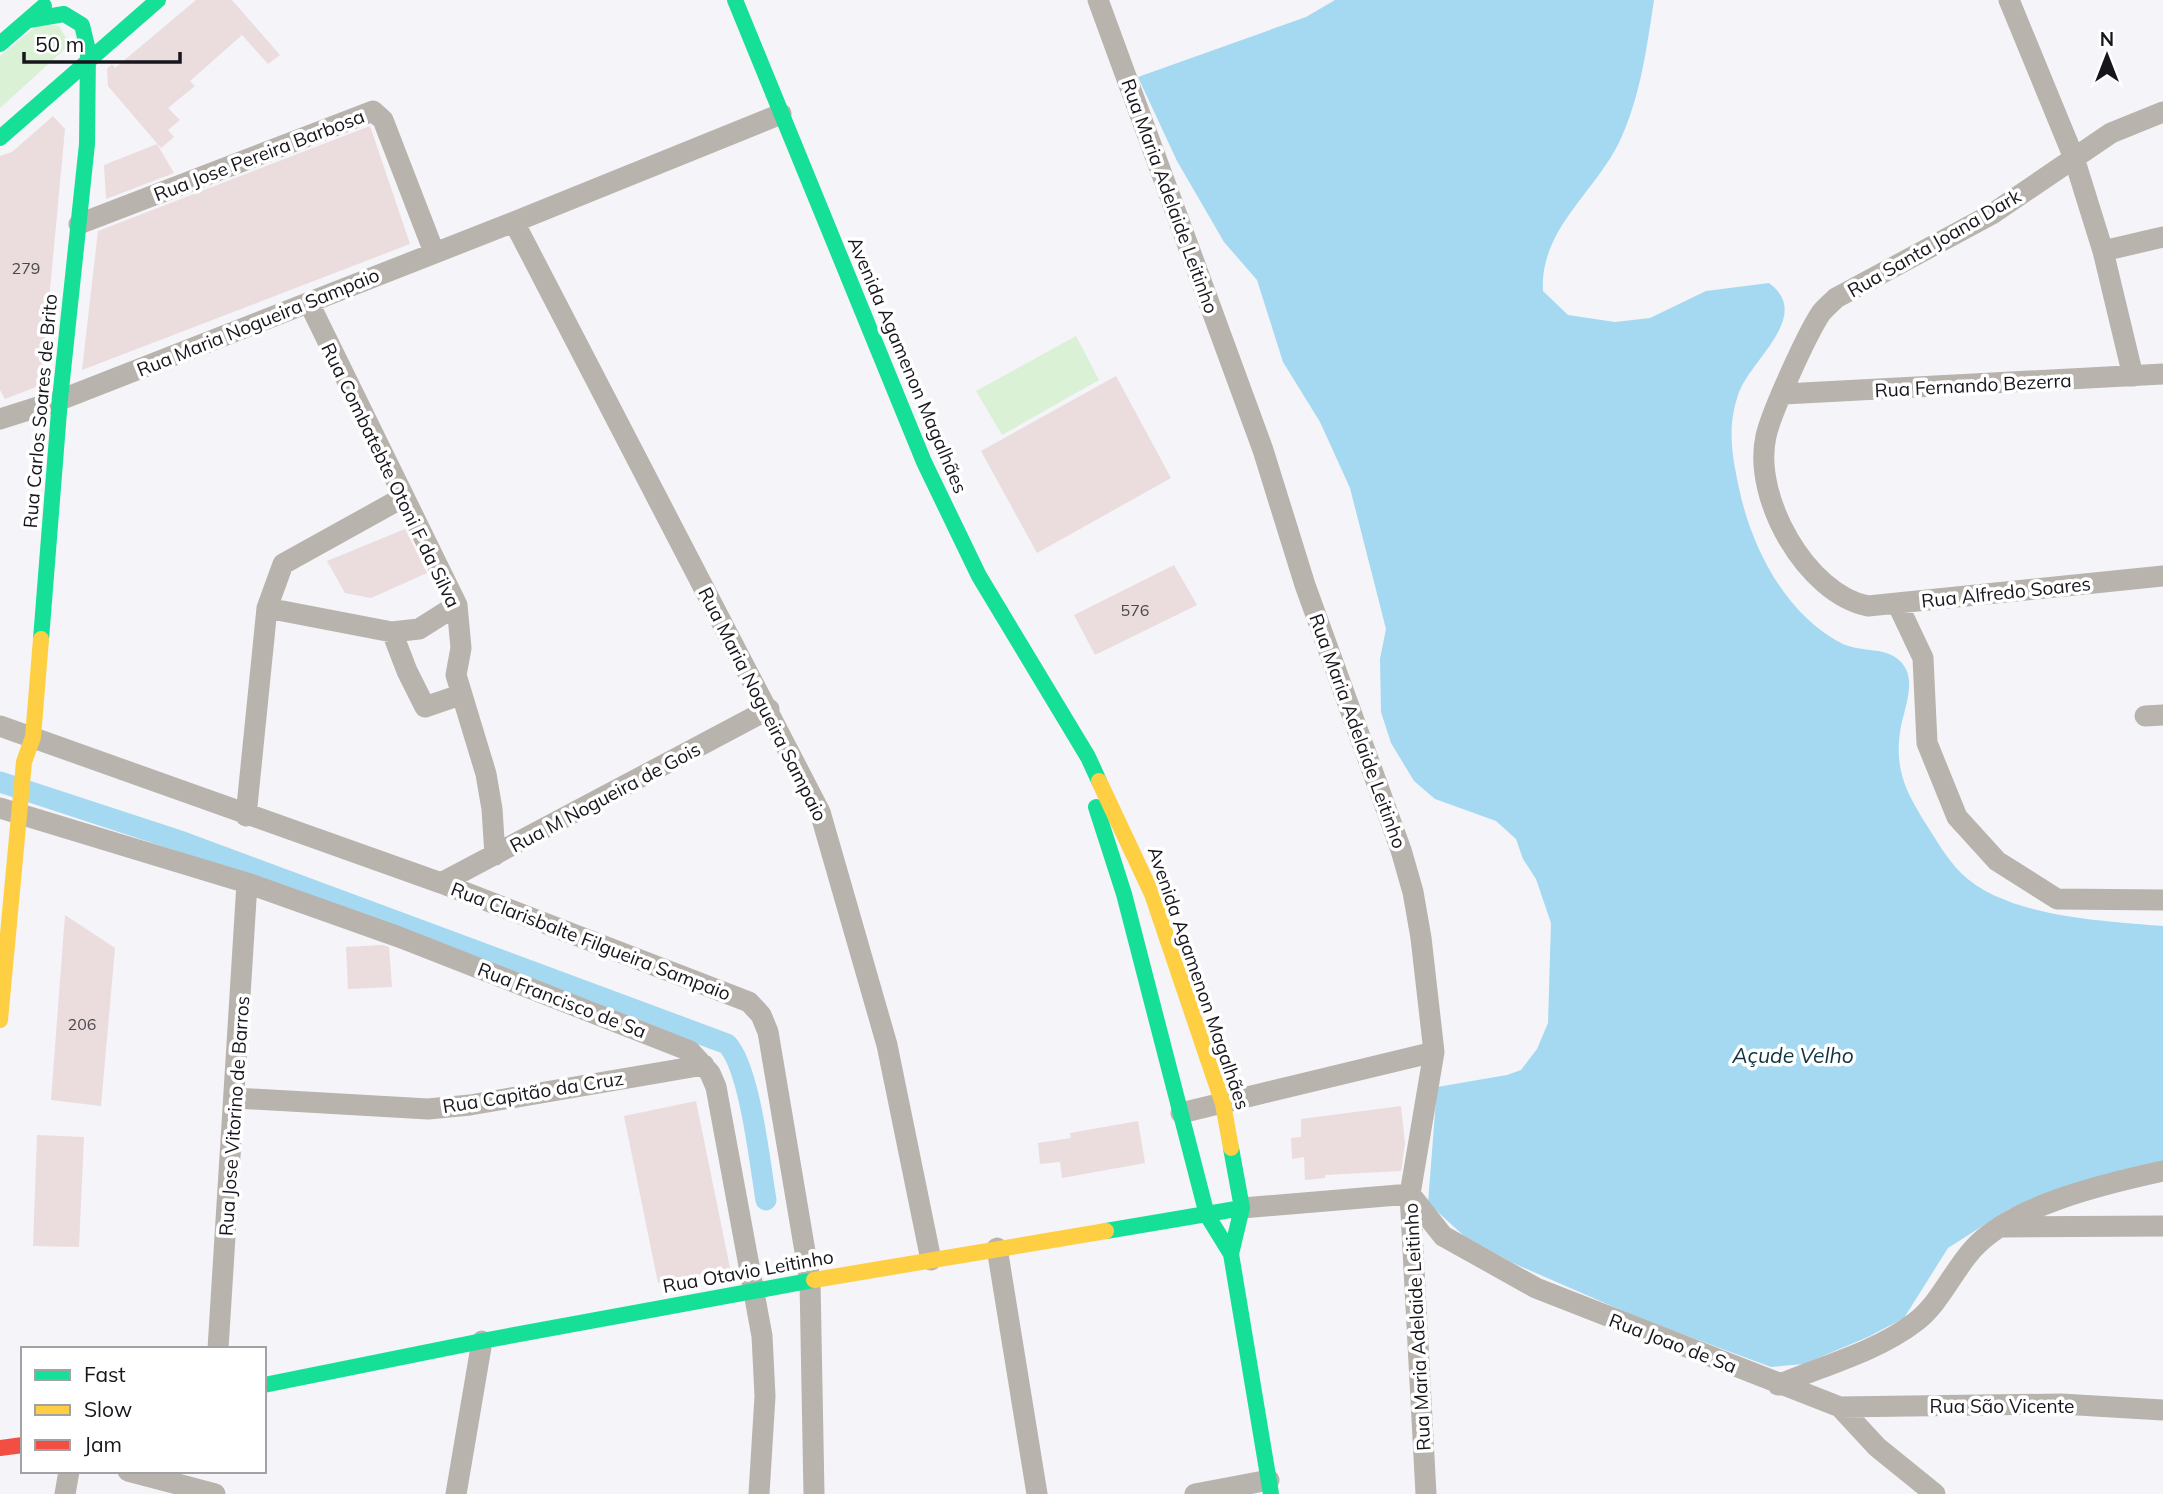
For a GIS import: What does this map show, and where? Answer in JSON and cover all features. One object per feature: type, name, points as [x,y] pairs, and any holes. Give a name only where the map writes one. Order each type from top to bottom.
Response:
[{"type":"main road","points":[[0,44],[51,0]]},
{"type":"main road","points":[[0,138],[158,0]]},
{"type":"main road","name":"Avenida Agamenon Magalhães","points":[[735,0],[924,462],[979,576],[1072,732],[1121,822],[1168,939],[1178,1028],[1181,1113],[1207,1215],[1231,1254]]},
{"type":"main road","name":"Rua Carlos Soares de Brito","points":[[13,805],[33,737],[60,400],[79,224],[90,62],[88,40],[81,24],[72,16],[60,12],[29,20]]},
{"type":"main road","name":"Avenida Agamenon Magalhães","points":[[1072,732],[1137,945],[1178,1028],[1223,1104],[1242,1208]]},
{"type":"main road","points":[[0,1020],[13,805]]},
{"type":"main road","points":[[1137,945],[1168,939]]},
{"type":"main road","points":[[1242,1208],[1231,1254],[1270,1487]]},
{"type":"main road","name":"Rua Otavio Leitinho","points":[[266,1385],[482,1341],[810,1281],[1242,1208]]},
{"type":"street","points":[[2009,0],[2074,158],[2103,251],[2133,376]]},
{"type":"street","name":"Rua Maria Adelaide Leitinho","points":[[1106,3],[1263,450],[1305,585],[1401,850],[1419,927],[1434,1052],[1410,1194],[1424,1494]]},
{"type":"street","name":"Rua Jose Pereira Barbosa","points":[[79,224],[373,111],[383,120],[434,252]]},
{"type":"street","name":"Rua Santa Joana Dark","points":[[1849,603],[1829,590],[1810,571],[1789,540],[1772,497],[1765,460],[1766,436],[1821,312],[1836,298],[1992,214],[2111,132],[2163,112]]},
{"type":"street","name":"Rua Maria Nogueira Sampaio","points":[[0,419],[60,400],[309,303],[781,114]]},
{"type":"street","name":"Rua Maria Nogueira Sampaio","points":[[514,222],[769,709],[820,812],[887,1045],[931,1260]]},
{"type":"street","points":[[2103,251],[2163,237]]},
{"type":"street","name":"Rua Combatebte Otoni F da Silva","points":[[309,303],[402,498],[457,605],[461,648],[456,675],[486,774],[495,855]]},
{"type":"street","name":"Rua Fernando Bezerra","points":[[1784,394],[2163,374]]},
{"type":"street","points":[[246,816],[267,608],[283,564],[402,498]]},
{"type":"street","name":"Rua Alfredo Soares","points":[[1849,603],[1868,606],[2163,576]]},
{"type":"street","points":[[1897,603],[1923,657],[1927,743],[1957,817],[1997,861],[2057,898],[2163,900]]},
{"type":"street","points":[[267,608],[392,632],[419,629],[457,605]]},
{"type":"street","points":[[392,632],[425,707],[460,695]]},
{"type":"street","name":"Rua M Nogueira de Gois","points":[[441,883],[769,709]]},
{"type":"street","name":"Rua Clarisbalte Filgueira Sampaio","points":[[0,726],[246,816],[441,883],[728,992],[755,1009],[768,1032],[810,1281],[814,1494]]},
{"type":"street","name":"Rua Francisco de Sa","points":[[13,805],[247,883],[678,1044],[704,1065],[716,1087],[755,1291],[764,1362],[759,1494]]},
{"type":"street","name":"Rua Jose Vitorino de Barros","points":[[218,1347],[236,1097],[247,883]]},
{"type":"street","points":[[1181,1113],[1434,1052]]},
{"type":"street","name":"Rua Capitão da Cruz","points":[[236,1097],[439,1108],[704,1065]]},
{"type":"street","points":[[1778,1385],[1878,1343],[1914,1324],[1933,1306],[1972,1249],[2000,1227],[2056,1203],[2163,1171]]},
{"type":"street","points":[[1242,1208],[1410,1194]]},
{"type":"street","name":"Rua Joao de Sa","points":[[1410,1194],[1443,1236],[1535,1288],[1840,1407],[1877,1447],[1934,1494]]},
{"type":"street","points":[[2000,1227],[2163,1226]]},
{"type":"street","points":[[997,1248],[1037,1494]]},
{"type":"street","points":[[456,1494],[482,1341]]},
{"type":"street","name":"Rua São Vicente","points":[[1840,1407],[2061,1404],[2163,1410]]},
{"type":"street","points":[[65,1494],[69,1473]]},
{"type":"street","points":[[137,1473],[206,1488]]},
{"type":"street","points":[[1195,1494],[1270,1487]]},
{"type":"green space","points":[[40,23],[59,26],[66,38],[65,49],[0,108],[0,56]]},
{"type":"green space","points":[[1076,336],[1099,380],[1002,435],[976,391]]},
{"type":"water","name":"Açude Velho","points":[[1335,0],[1654,0],[1642,69],[1629,120],[1612,156],[1572,210],[1550,248],[1544,268],[1543,291],[1568,315],[1615,322],[1650,318],[1706,291],[1769,283],[1781,296],[1785,310],[1782,324],[1744,381],[1738,395],[1732,442],[1736,476],[1752,533],[1774,577],[1788,597],[1821,631],[1848,646],[1894,656],[1906,668],[1909,686],[1900,732],[1900,768],[1924,821],[1961,873],[1980,888],[2029,908],[2085,919],[2163,926],[2163,1166],[2009,1209],[1948,1248],[1904,1318],[1868,1337],[1804,1364],[1771,1367],[1639,1318],[1513,1263],[1464,1236],[1428,1203],[1437,1087],[1507,1075],[1521,1070],[1537,1049],[1548,1023],[1551,923],[1536,879],[1523,859],[1516,839],[1496,821],[1435,799],[1414,781],[1391,743],[1381,712],[1380,659],[1386,629],[1350,488],[1320,422],[1283,362],[1257,280],[1224,242],[1177,161],[1138,77],[1306,17]]},
{"type":"building","points":[[196,0],[232,0],[280,55],[268,64],[242,35],[190,81],[195,86],[168,108],[180,120],[168,130],[174,137],[161,148],[108,86],[107,69],[112,64],[115,68]]},
{"type":"building","points":[[53,116],[65,129],[41,385],[5,399],[0,390],[0,156],[12,152]]},
{"type":"building","points":[[370,126],[410,244],[82,370],[98,231]]},
{"type":"building","points":[[157,144],[174,173],[106,199],[104,165]]},
{"type":"building","points":[[1116,376],[1171,478],[1037,553],[981,451]]},
{"type":"building","points":[[405,529],[427,573],[371,598],[345,593],[327,561]]},
{"type":"building","points":[[1174,565],[1197,605],[1095,655],[1074,615]]},
{"type":"building","points":[[65,915],[115,948],[101,1106],[51,1100]]},
{"type":"building","points":[[346,947],[389,947],[392,987],[348,989]]},
{"type":"building","points":[[696,1101],[730,1268],[658,1283],[624,1116]]},
{"type":"building","points":[[1401,1106],[1405,1144],[1401,1171],[1325,1175],[1325,1178],[1305,1180],[1304,1157],[1292,1159],[1291,1138],[1301,1137],[1301,1119]]},
{"type":"building","points":[[1138,1121],[1145,1163],[1062,1178],[1060,1162],[1040,1164],[1038,1143],[1071,1138],[1070,1133]]},
{"type":"building","points":[[37,1135],[84,1137],[79,1247],[33,1246]]},
{"type":"waterway","points":[[0,782],[183,842],[727,1044],[735,1056],[748,1095],[766,1200]]},
{"type":"traffic: fast","points":[[0,138],[158,0]]},
{"type":"traffic: fast","points":[[735,0],[924,462],[979,576],[1088,757],[1099,781]]},
{"type":"traffic: fast","points":[[0,44],[44,6]]},
{"type":"traffic: fast","points":[[29,20],[64,14],[82,25],[88,50],[87,144],[60,399],[41,639]]},
{"type":"traffic: fast","points":[[1096,807],[1124,894],[1207,1215],[1231,1254],[1271,1494]]},
{"type":"traffic: fast","points":[[1231,1148],[1242,1208],[1231,1254]]},
{"type":"traffic: fast","points":[[1106,1231],[1242,1208]]},
{"type":"traffic: fast","points":[[266,1385],[482,1341],[814,1280]]},
{"type":"traffic: slow","points":[[0,1020],[24,762],[33,737],[41,639]]},
{"type":"traffic: slow","points":[[1099,781],[1152,894],[1223,1104],[1231,1148]]},
{"type":"traffic: slow","points":[[814,1280],[1106,1231]]},
{"type":"traffic: jam","points":[[0,1448],[21,1445]]}]
